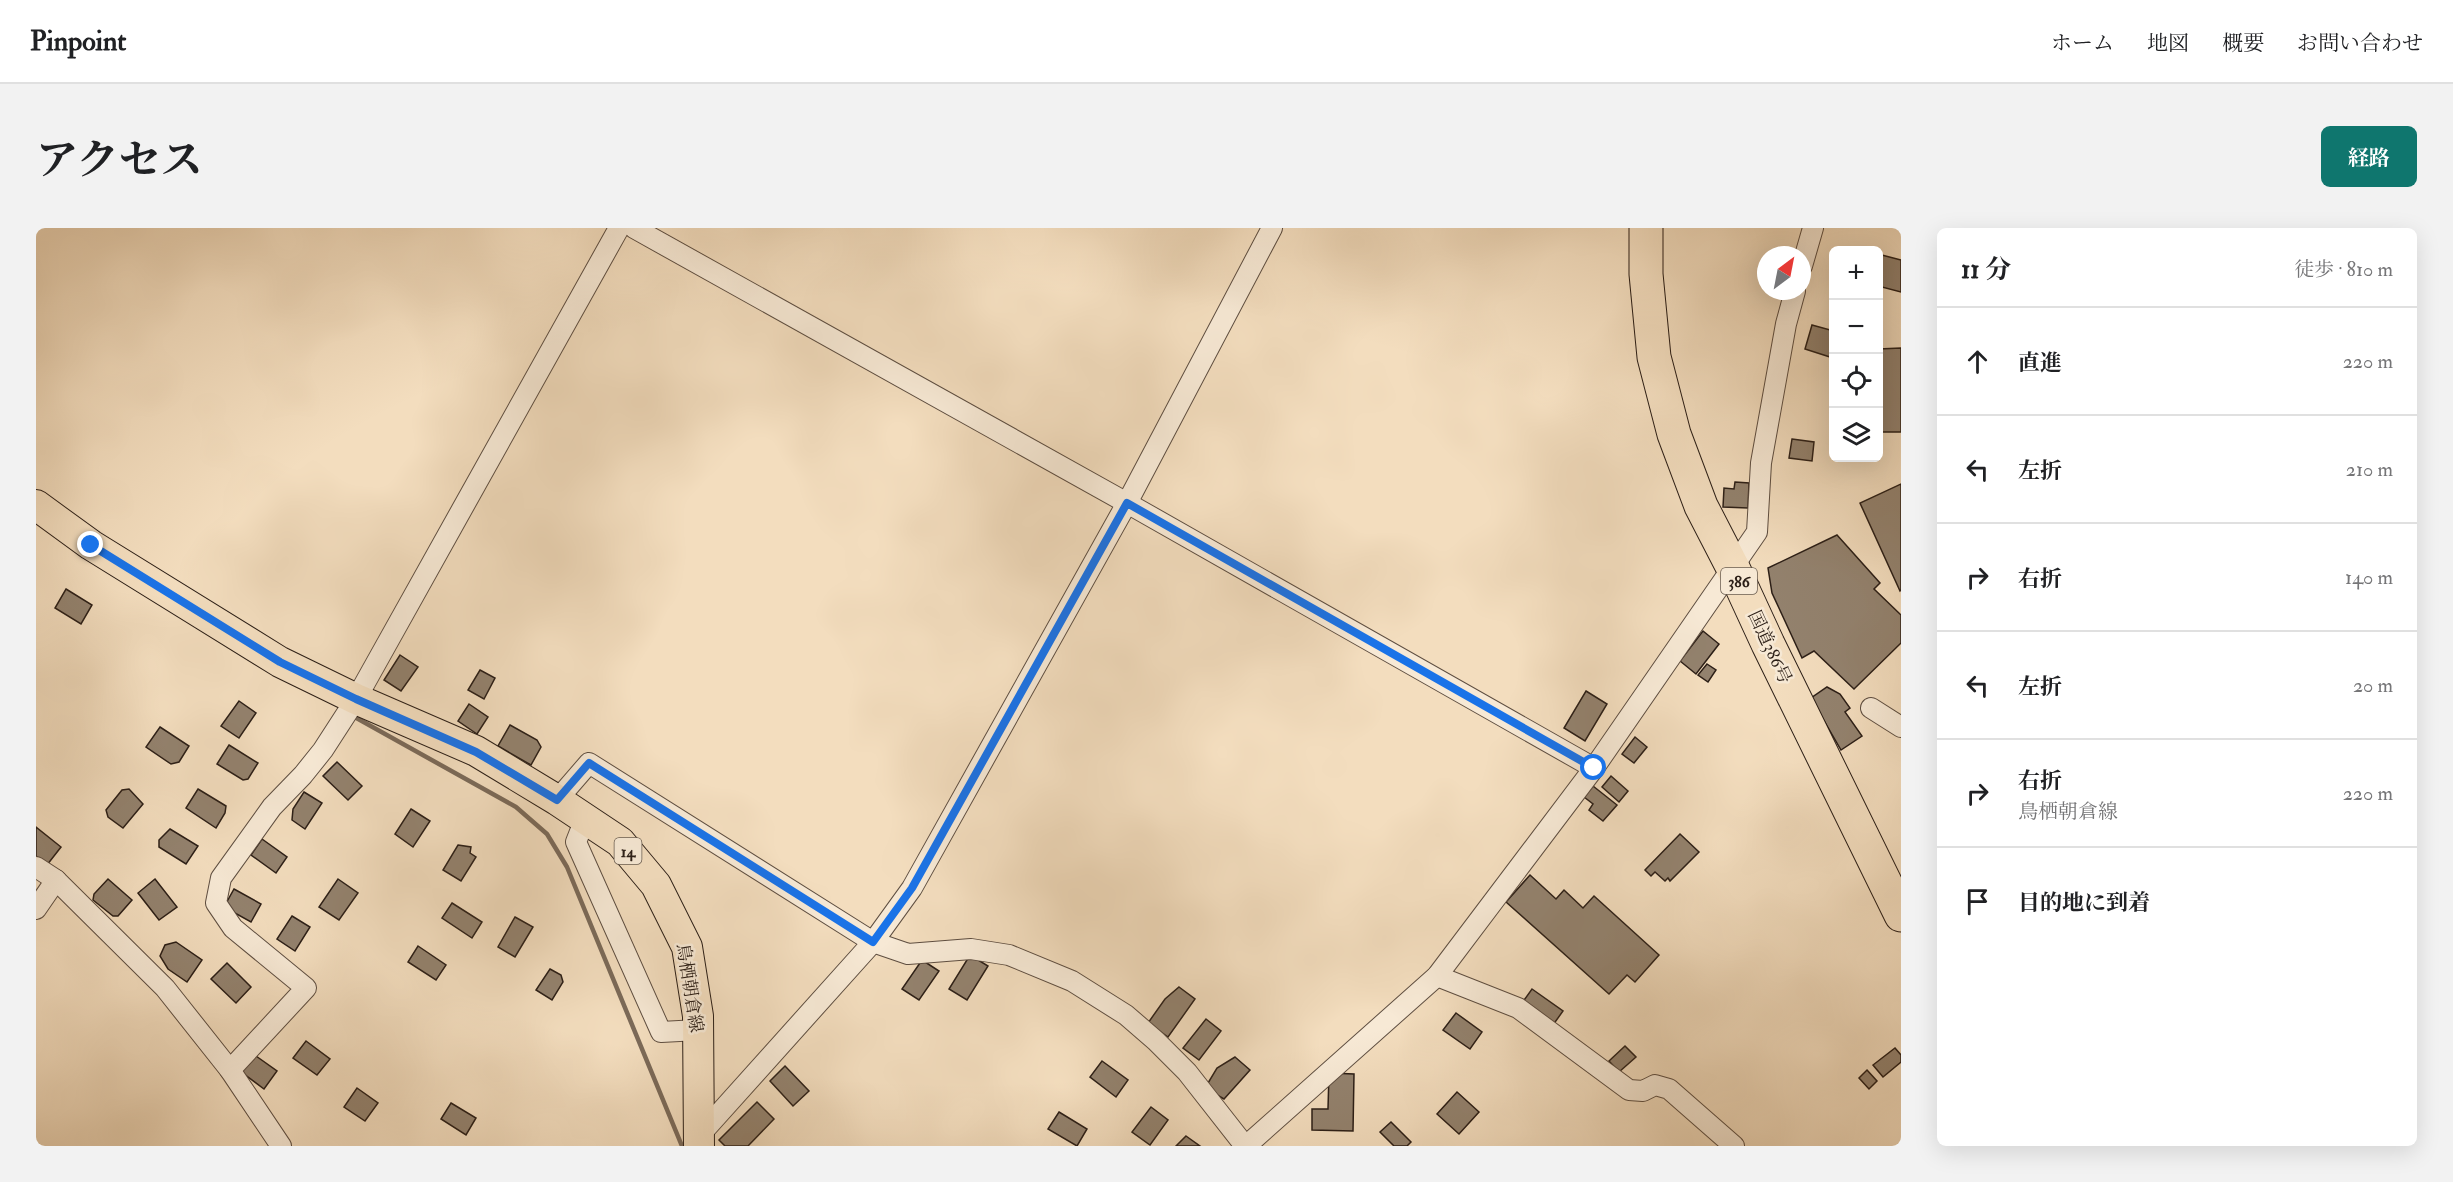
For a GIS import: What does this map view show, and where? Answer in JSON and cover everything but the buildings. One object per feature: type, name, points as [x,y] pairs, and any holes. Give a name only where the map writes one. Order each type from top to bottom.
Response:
[{"type":"highway","name":"国道386号","points":[[1646,228],[1646,273],[1654,357],[1674,434],[1701,506],[1901,915]]},
{"type":"main road","name":"鳥栖朝倉線","points":[[36,505],[91,545],[280,662],[356,699],[476,752],[557,800],[620,842],[656,885],[687,947],[698,1030],[698,1141]]},
{"type":"street","points":[[230,1070],[306,988],[233,928],[216,903],[221,878],[272,807],[323,750],[356,699],[619,228]]},
{"type":"street","points":[[634,228],[1127,503],[1594,768]]},
{"type":"street","points":[[698,1141],[873,942],[912,888],[1127,503],[1272,228]]},
{"type":"street","points":[[1808,246],[1813,228]]},
{"type":"street","points":[[557,800],[589,763],[873,942],[909,954],[971,949],[1009,955],[1072,981],[1126,1016],[1156,1041],[1187,1072],[1246,1146],[1437,976],[1594,768],[1757,532],[1761,463],[1786,324],[1793,300]]},
{"type":"street","points":[[1871,708],[1901,727]]},
{"type":"street","points":[[585,819],[576,842],[661,1032],[698,1030]]},
{"type":"street","points":[[36,867],[56,880],[165,988],[230,1070],[281,1146]]},
{"type":"street","points":[[36,909],[56,880]]},
{"type":"street","points":[[1437,976],[1518,1008],[1629,1090],[1643,1091],[1655,1085],[1669,1089],[1734,1146]]},
{"type":"waterway","points":[[351,715],[516,807],[547,834],[567,867],[682,1146]]},
{"type":"route","points":[[91,545],[280,662],[356,699],[476,752],[557,800],[589,763],[873,942],[912,888],[1127,503],[1594,768]]}]
